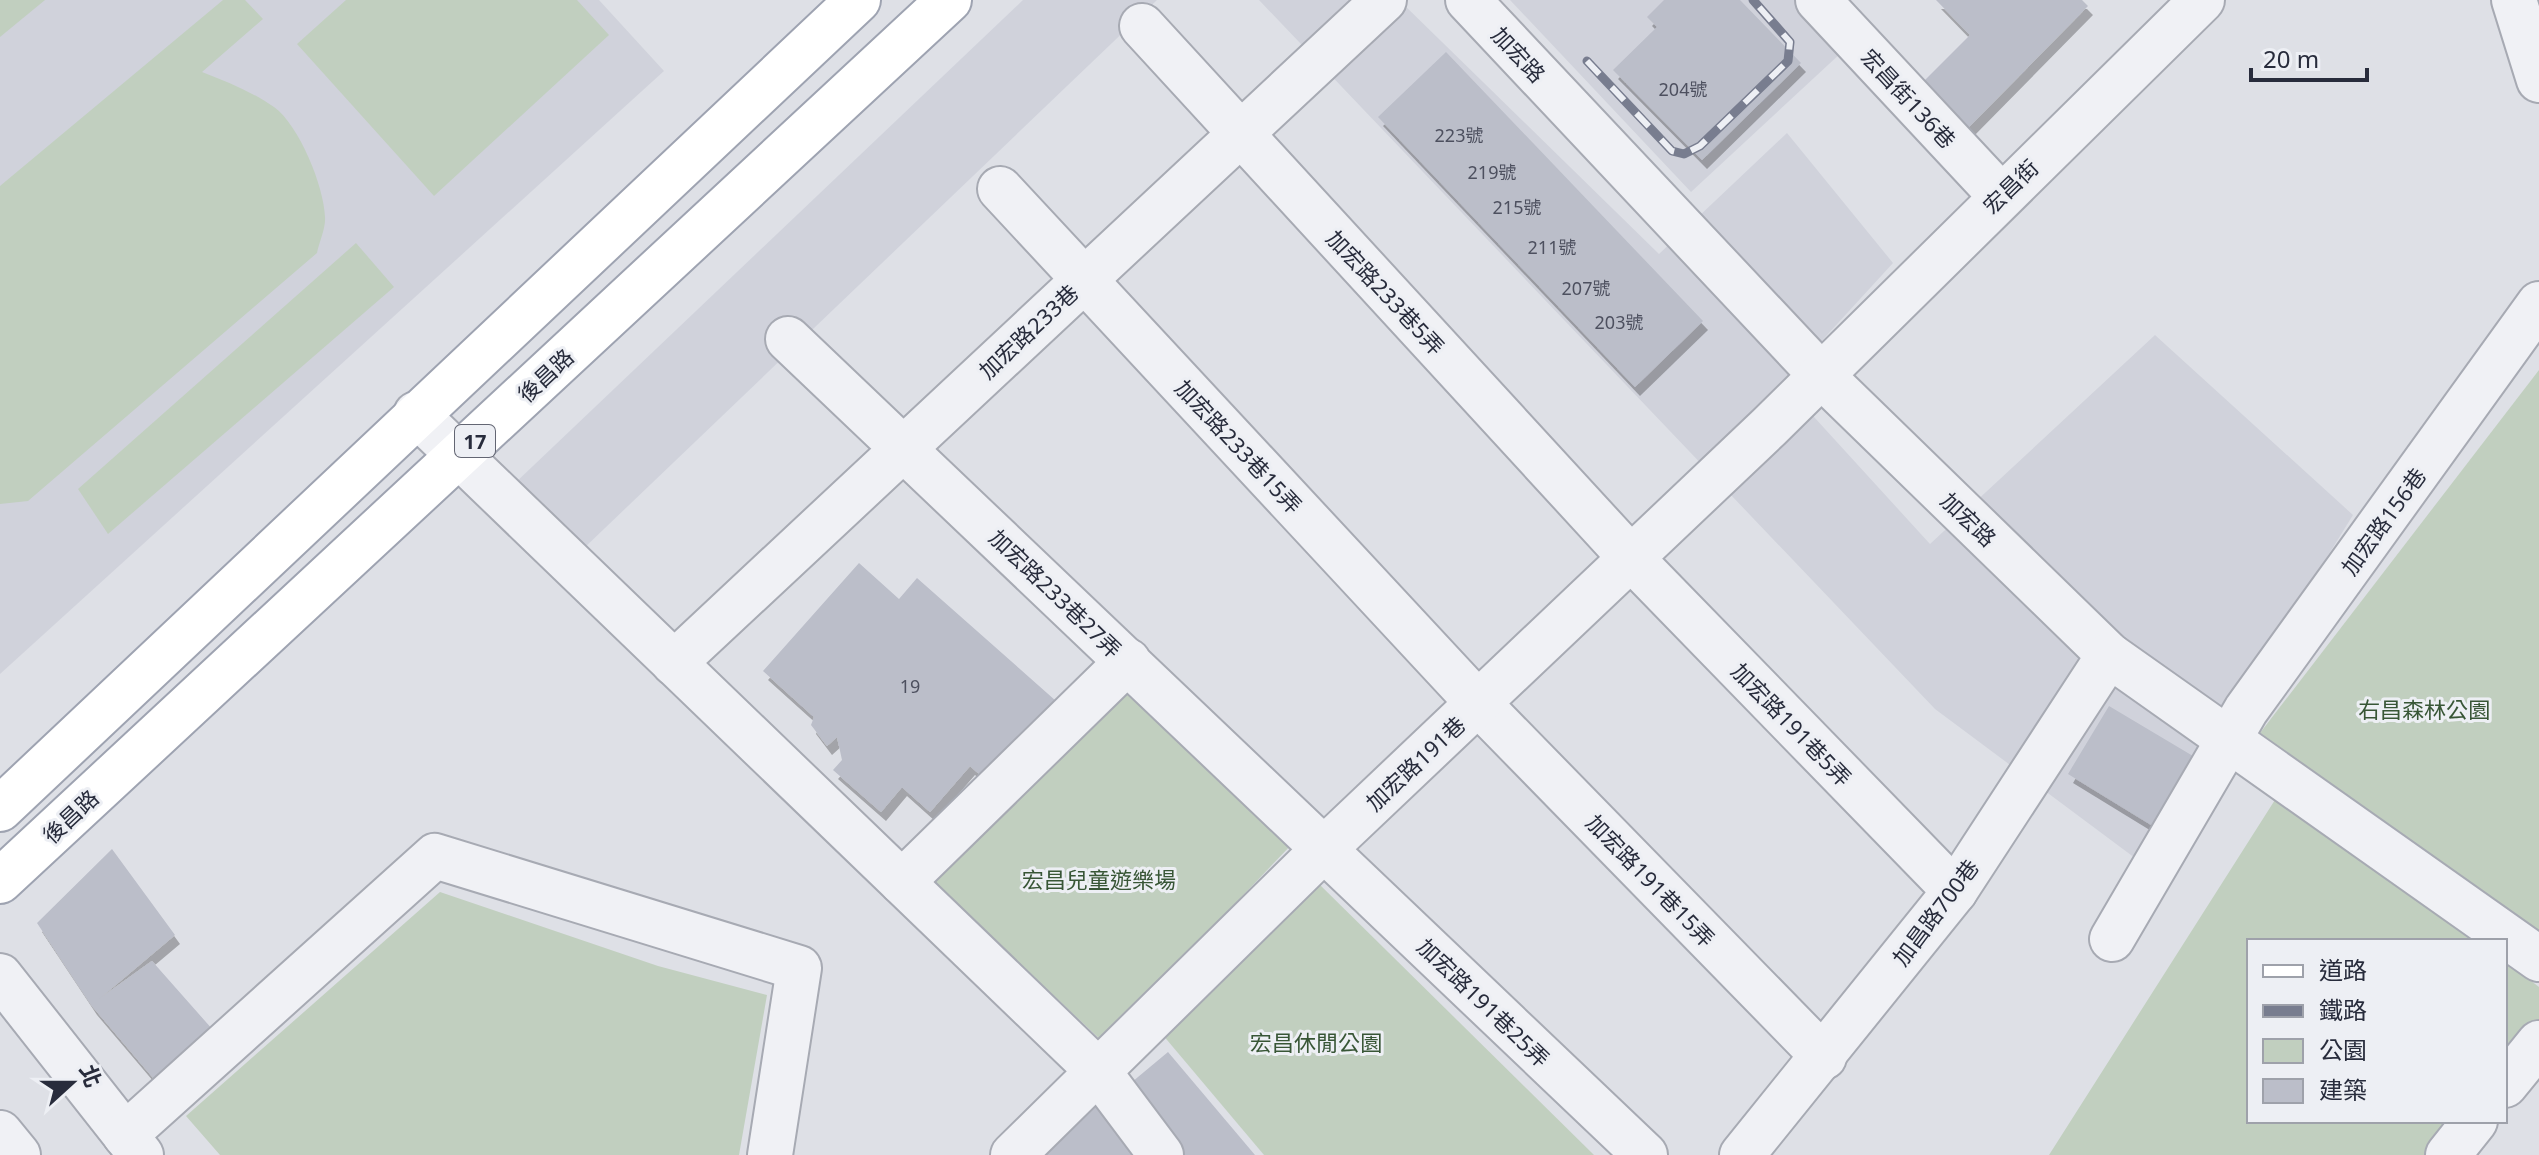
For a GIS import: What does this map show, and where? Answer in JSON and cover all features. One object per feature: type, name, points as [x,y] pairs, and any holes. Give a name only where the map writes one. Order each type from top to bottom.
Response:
[{"type":"main road","points":[[0,809],[858,0]]},
{"type":"main road","name":"後昌路","points":[[0,881],[949,0]]},
{"type":"street","name":"加宏路233巷","points":[[674,663],[1384,0]]},
{"type":"street","name":"加宏路","points":[[1468,0],[1820,374],[2109,655],[2539,959]]},
{"type":"street","name":"宏昌街136巷","points":[[1818,0],[2000,195]]},
{"type":"street","name":"宏昌街","points":[[1820,374],[2202,0]]},
{"type":"street","points":[[2514,0],[2539,80]]},
{"type":"street","name":"加宏路233巷5弄","points":[[1142,26],[1630,557]]},
{"type":"street","name":"加宏路233巷15弄","points":[[1000,189],[1478,703]]},
{"type":"street","name":"加宏路156巷","points":[[2112,939],[2229,738],[2539,304]]},
{"type":"street","name":"加宏路233巷27弄","points":[[788,339],[1324,849]]},
{"type":"street","name":"加宏路191巷","points":[[1013,1155],[1324,849],[1820,374]]},
{"type":"street","points":[[416,414],[1098,1071],[1161,1155]]},
{"type":"street","name":"加宏路191巷5弄","points":[[1630,557],[1955,891]]},
{"type":"street","name":"加昌路700巷","points":[[1742,1155],[1955,891],[2109,655]]},
{"type":"street","points":[[902,882],[1128,661]]},
{"type":"street","name":"加宏路191巷15弄","points":[[1478,703],[1824,1057]]},
{"type":"street","name":"加宏路191巷25弄","points":[[1324,849],[1645,1155]]},
{"type":"street","points":[[0,976],[133,1145],[435,856],[799,968],[770,1155]]},
{"type":"street","points":[[2507,1083],[2539,1043]]},
{"type":"street","points":[[2448,1155],[2473,1123]]},
{"type":"street","points":[[0,1133],[18,1155]]},
{"type":"shaded area","points":[[0,0],[599,0],[664,71],[0,674]]},
{"type":"shaded area","points":[[1023,0],[1157,0],[582,550],[513,485]]},
{"type":"shaded area","points":[[1259,0],[1399,0],[1659,254],[1787,133],[1893,263],[1783,383],[1930,544],[2155,335],[2353,515],[2139,861],[1935,709]]},
{"type":"shaded area","points":[[1510,0],[1794,0],[1842,52],[1691,192]]},
{"type":"green space","points":[[0,0],[45,0],[0,37]]},
{"type":"green space","points":[[223,0],[245,0],[263,19],[202,72],[265,101],[292,127],[315,173],[324,204],[324,226],[317,253],[28,501],[0,504],[0,186]]},
{"type":"green space","points":[[346,0],[577,0],[609,35],[434,196],[297,44]]},
{"type":"green space","points":[[356,243],[394,287],[108,534],[78,489]]},
{"type":"green space","name":"右昌森林公園","points":[[2539,370],[2539,937],[2260,733]]},
{"type":"green space","name":"宏昌兒童遊樂場","points":[[1127,690],[1293,843],[1103,1042],[931,880]]},
{"type":"green space","points":[[2280,792],[2475,939],[2247,939],[2247,1123],[2495,1123],[2476,1155],[2049,1155]]},
{"type":"green space","name":"宏昌休閒公園","points":[[1317,882],[1594,1155],[1264,1155],[1162,1034]]},
{"type":"green space","points":[[440,892],[658,966],[767,995],[739,1155],[220,1155],[186,1116]]},
{"type":"green space","points":[[2507,963],[2539,987],[2539,1051],[2507,1104]]},
{"type":"building","points":[[1664,0],[1740,0],[1801,63],[1702,160],[1613,70],[1657,27],[1647,17]]},
{"type":"building","points":[[1936,0],[2082,0],[2088,6],[1966,130],[1921,84],[1970,35]]},
{"type":"building","points":[[1446,52],[1703,321],[1635,387],[1378,117]]},
{"type":"building","points":[[859,563],[899,599],[917,578],[1056,701],[986,780],[970,766],[930,812],[902,787],[881,812],[833,770],[842,760],[837,737],[827,746],[811,725],[814,717],[763,671]]},
{"type":"building","points":[[2109,706],[2203,762],[2161,831],[2068,774]]},
{"type":"building","points":[[112,849],[175,935],[99,999],[152,961],[213,1030],[160,1086],[92,1006],[37,923]]},
{"type":"building","points":[[1168,1052],[1255,1155],[1173,1155],[1120,1092]]},
{"type":"building","points":[[1098,1094],[1144,1155],[1035,1155]]},
{"type":"railway","points":[[1587,61],[1672,151],[1684,154],[1700,146],[1788,61],[1790,42],[1753,0]]}]
